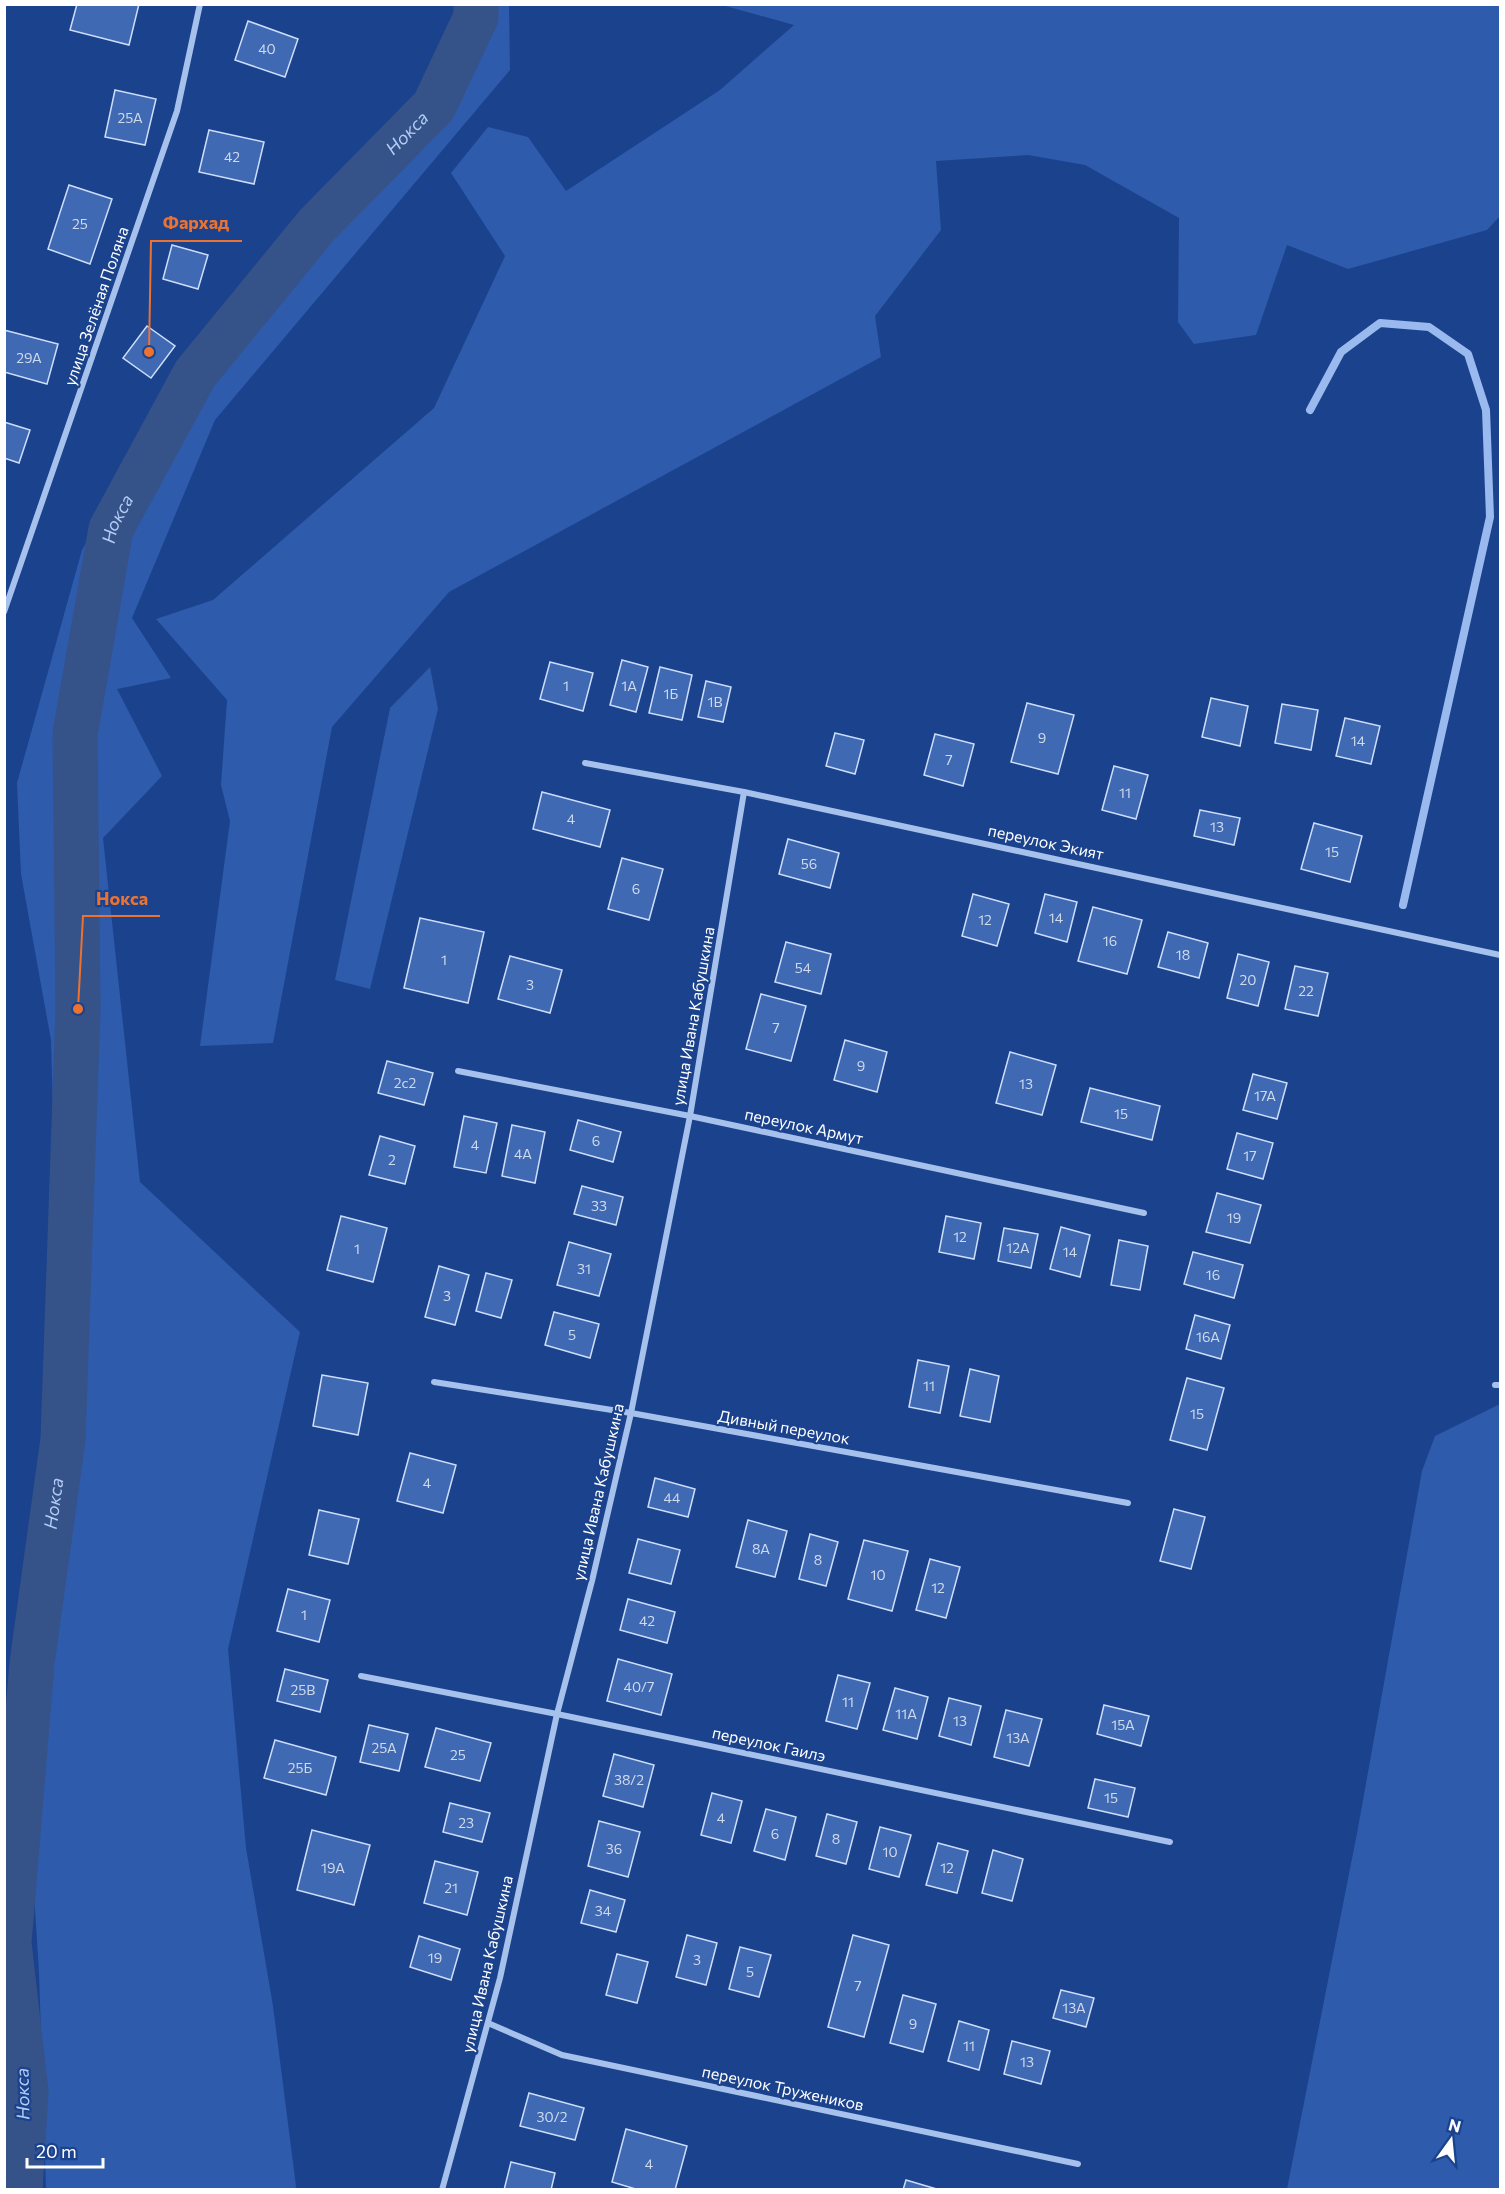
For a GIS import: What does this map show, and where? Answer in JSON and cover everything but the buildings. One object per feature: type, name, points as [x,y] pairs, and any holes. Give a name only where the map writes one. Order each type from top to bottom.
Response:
[{"type":"street","name":"улица Зелёная Поляна","points":[[4,612],[177,111],[200,4]]},
{"type":"street","name":"переулок Экият","points":[[585,763],[744,792],[1500,955]]},
{"type":"street","name":"улица Ивана Кабушкина","points":[[442,2190],[488,2023],[557,1714],[592,1581],[631,1413],[690,1116],[744,792]]},
{"type":"street","name":"переулок Армут","points":[[458,1071],[690,1116],[1144,1213]]},
{"type":"street","name":"Дивный переулок","points":[[434,1382],[631,1413],[1128,1503]]},
{"type":"street","name":"переулок Гаилэ","points":[[361,1676],[557,1714],[1170,1842]]},
{"type":"street","name":"переулок Тружеников","points":[[488,2023],[562,2055],[1078,2164]]},
{"type":"shaded area","points":[[461,5],[509,5],[510,70],[215,420],[132,618],[171,678],[117,689],[162,776],[103,838],[140,1182],[300,1332],[228,1649],[246,1848],[273,2006],[296,2186],[295,2190],[46,2189],[39,1972],[18,1646],[47,1387],[56,1222],[51,1040],[21,874],[17,783],[82,550],[188,370],[315,211],[418,103],[460,15]]},
{"type":"shaded area","points":[[722,5],[1500,5],[1500,216],[1487,230],[1348,269],[1287,245],[1256,335],[1194,344],[1178,322],[1179,218],[1085,165],[1028,155],[936,161],[941,230],[875,316],[881,357],[449,592],[332,727],[273,1043],[200,1046],[230,821],[221,785],[227,700],[156,619],[213,600],[434,408],[505,256],[451,173],[488,127],[528,137],[566,191],[720,90],[794,25]]},
{"type":"shaded area","points":[[430,667],[438,709],[370,989],[335,980],[390,708]]},
{"type":"shaded area","points":[[1500,1405],[1500,2189],[1287,2189],[1358,1828],[1422,1471],[1435,1436]]},
{"type":"shaded area","points":[[5,1792],[17,1874],[15,1986],[5,2046]]},
{"type":"waterway","name":"Нокса","points":[[20,2190],[26,2092],[9,1943],[32,1663],[63,1439],[78,1009],[75,734],[111,529],[195,374],[317,225],[434,106],[476,17],[476,4]]},
{"type":"waterway","points":[[1310,410],[1341,352],[1380,323],[1429,327],[1468,354],[1486,410],[1490,517],[1403,905]]},
{"type":"place","name":"Фархад","points":[[149,352]]},
{"type":"place","name":"Нокса","points":[[78,1009]]}]
